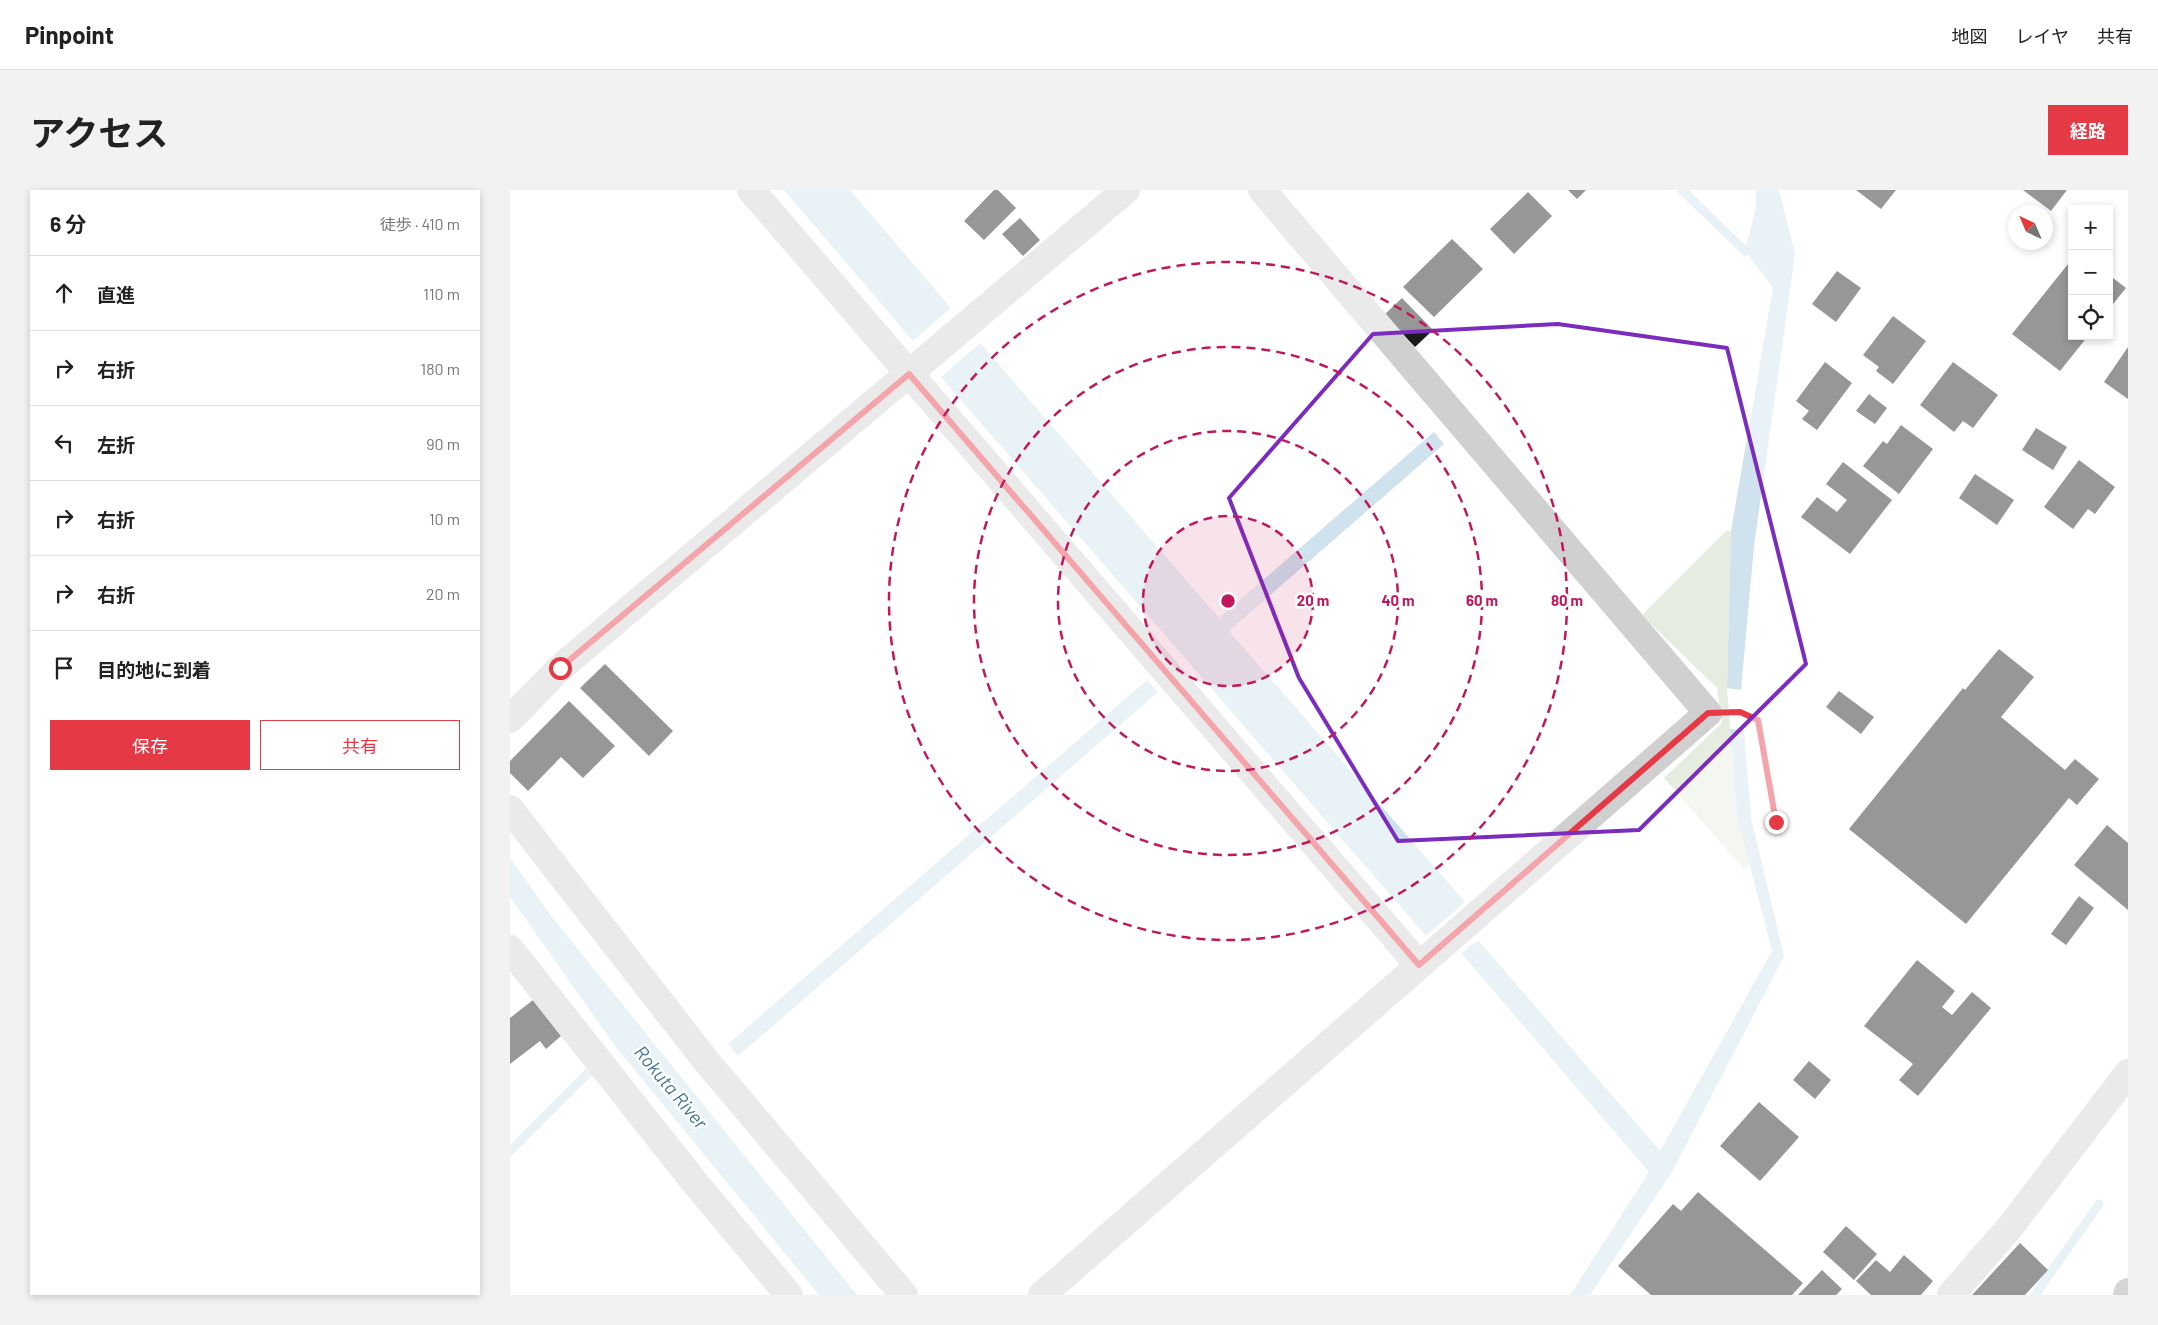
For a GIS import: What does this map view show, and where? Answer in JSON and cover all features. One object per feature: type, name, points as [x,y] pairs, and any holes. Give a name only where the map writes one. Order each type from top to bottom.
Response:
[{"type":"street","points":[[751,190],[1419,965]]},
{"type":"street","points":[[510,719],[560,668],[1126,190]]},
{"type":"street","points":[[1042,1295],[1708,713],[1262,190]]},
{"type":"street","points":[[510,809],[707,1062],[904,1295]]},
{"type":"street","points":[[510,949],[684,1169],[789,1295]]},
{"type":"street","points":[[1951,1295],[2010,1227],[2128,1073]]},
{"type":"path","points":[[1708,713],[1740,712],[1758,720],[1776,822]]},
{"type":"highlighted area","points":[[1558,324],[1727,348],[1806,664],[1639,830],[1398,841],[1299,678],[1229,498],[1373,334]]},
{"type":"shaded area","points":[[1726,531],[1731,531],[1727,688],[1737,816],[1750,866],[1743,868],[1664,778],[1722,723],[1717,688],[1642,615]]},
{"type":"water","points":[[784,190],[850,190],[951,308],[913,341]]},
{"type":"water","points":[[1756,190],[1779,190],[1795,254],[1754,546],[1741,690],[1727,688],[1731,531],[1773,288],[1745,251],[1756,207]]},
{"type":"water","points":[[980,343],[1219,618],[1434,432],[1444,444],[1229,631],[1465,902],[1426,936],[941,377]]},
{"type":"water","points":[[1147,680],[1158,692],[738,1056],[728,1044]]},
{"type":"water","points":[[1730,729],[1744,730],[1751,818],[1784,956],[1672,1172],[1590,1295],[1570,1295],[1649,1172],[1462,954],[1469,946],[1479,941],[1660,1151],[1772,951],[1737,816]]},
{"type":"water","name":"Rokuta River","points":[[510,858],[552,917],[857,1295],[819,1295],[615,1046],[510,897]]},
{"type":"building","points":[[994,190],[998,190],[1016,208],[984,240],[964,221]]},
{"type":"building","points":[[1568,190],[1586,190],[1577,199]]},
{"type":"building","points":[[1856,190],[1896,190],[1881,209]]},
{"type":"building","points":[[2023,190],[2067,190],[2053,208],[2053,205],[2043,205]]},
{"type":"building","points":[[1528,192],[1552,216],[1514,254],[1490,229]]},
{"type":"building","points":[[1020,218],[1040,240],[1023,256],[1002,234]]},
{"type":"building","points":[[1452,239],[1483,269],[1434,317],[1403,287]]},
{"type":"building","points":[[2068,264],[2068,340],[2085,340],[2060,371],[2012,334]]},
{"type":"building","points":[[1837,271],[1861,288],[1836,322],[1812,304]]},
{"type":"building","points":[[2113,278],[2126,288],[2113,304]]},
{"type":"building","points":[[1402,298],[1433,330],[1415,347],[1384,315]]},
{"type":"building","points":[[1893,316],[1926,341],[1893,384],[1876,371],[1879,367],[1863,355]]},
{"type":"building","points":[[2128,347],[2128,399],[2104,382]]},
{"type":"building","points":[[1825,362],[1852,383],[1817,430],[1802,419],[1809,411],[1796,401]]},
{"type":"building","points":[[1953,362],[1998,395],[1973,428],[1963,421],[1954,432],[1920,405]]},
{"type":"building","points":[[1869,394],[1887,408],[1875,424],[1856,411]]},
{"type":"building","points":[[1901,425],[1933,449],[1899,494],[1863,466],[1883,441],[1887,444]]},
{"type":"building","points":[[2036,428],[2067,447],[2053,470],[2022,450]]},
{"type":"building","points":[[2079,460],[2115,487],[2095,514],[2088,509],[2073,529],[2044,507]]},
{"type":"building","points":[[1843,462],[1892,500],[1850,554],[1801,517],[1817,497],[1837,512],[1847,500],[1826,484]]},
{"type":"building","points":[[1975,474],[2014,500],[1997,525],[1959,498]]},
{"type":"building","points":[[1999,649],[2034,677],[2001,717],[2065,770],[2075,759],[2099,779],[2077,805],[2069,798],[1966,924],[1849,829],[1963,688],[1965,690]]},
{"type":"building","points":[[605,664],[673,731],[649,756],[580,688]]},
{"type":"building","points":[[1839,691],[1874,717],[1861,734],[1826,707]]},
{"type":"building","points":[[569,701],[615,746],[583,778],[561,757],[528,791],[510,773],[510,761]]},
{"type":"building","points":[[2107,825],[2128,843],[2128,910],[2074,865]]},
{"type":"building","points":[[2079,896],[2094,908],[2066,945],[2051,934]]},
{"type":"building","points":[[1917,960],[1955,991],[1942,1007],[1952,1015],[1972,992],[1991,1008],[1918,1096],[1899,1080],[1913,1064],[1864,1026]]},
{"type":"building","points":[[533,1000],[561,1036],[546,1049],[540,1041],[510,1064],[510,1018]]},
{"type":"building","points":[[1809,1061],[1831,1080],[1815,1099],[1793,1080]]},
{"type":"building","points":[[1759,1102],[1799,1137],[1760,1181],[1720,1146]]},
{"type":"building","points":[[1698,1192],[1803,1283],[1792,1295],[1651,1295],[1618,1266],[1673,1204],[1681,1211]]},
{"type":"building","points":[[1846,1226],[1877,1254],[1854,1280],[1823,1252]]},
{"type":"building","points":[[2020,1243],[2048,1270],[2025,1295],[1972,1295]]},
{"type":"building","points":[[1904,1255],[1933,1281],[1921,1295],[1871,1295],[1856,1281],[1876,1260],[1890,1272]]},
{"type":"building","points":[[1822,1270],[1842,1289],[1836,1295],[1798,1295]]},
{"type":"waterway","points":[[1682,190],[1745,251]]},
{"type":"waterway","points":[[510,1151],[589,1072]]},
{"type":"waterway","points":[[2035,1295],[2099,1204]]},
{"type":"route","points":[[560,668],[909,374],[1419,965],[1708,713],[1740,712],[1758,720],[1776,822]]}]
